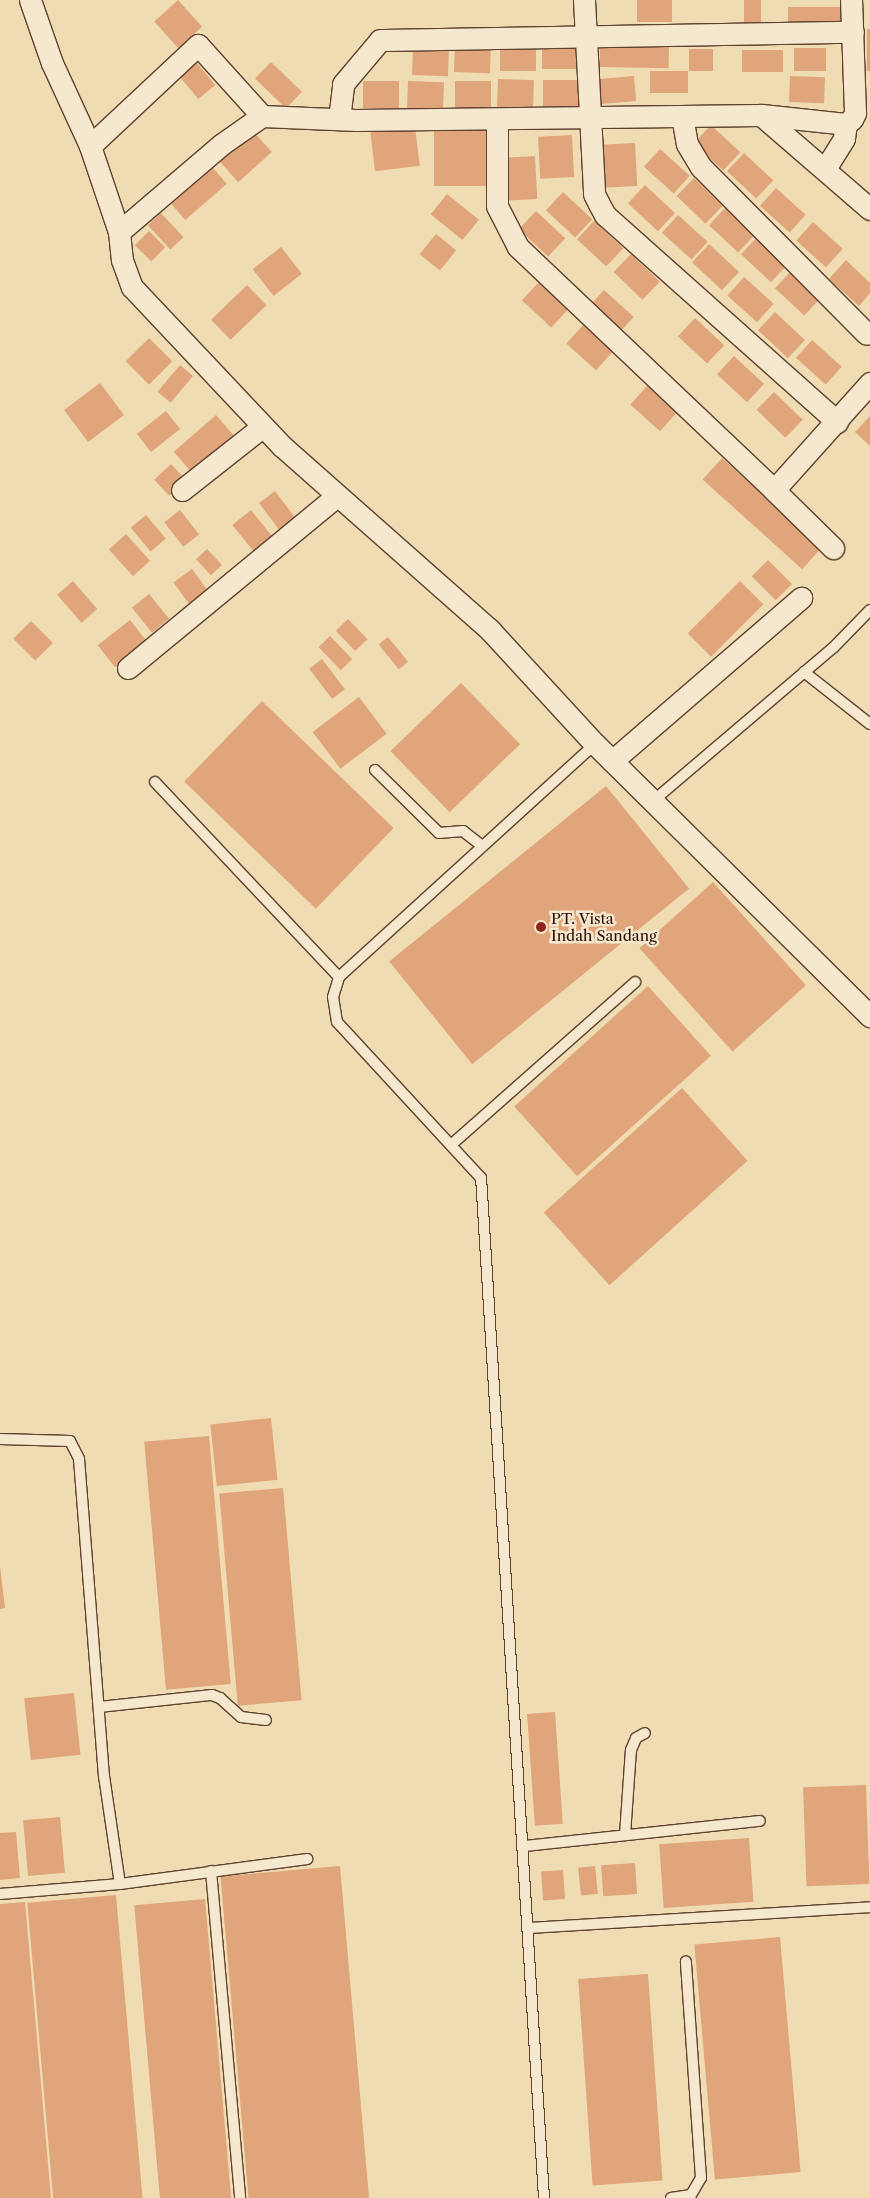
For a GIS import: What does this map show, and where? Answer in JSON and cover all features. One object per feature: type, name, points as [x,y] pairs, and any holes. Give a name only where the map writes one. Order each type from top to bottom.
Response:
[{"type":"street","points":[[30,0],[52,63],[90,146],[119,232],[122,260],[132,286],[263,426],[337,496],[490,630],[595,744],[870,1016]]},
{"type":"street","points":[[584,0],[594,194],[605,214],[836,422]]},
{"type":"street","points":[[825,169],[844,138],[846,124],[855,113],[853,32],[850,0]]},
{"type":"street","points":[[339,119],[343,84],[380,40],[853,32]]},
{"type":"street","points":[[90,146],[198,45],[262,116]]},
{"type":"street","points":[[119,232],[222,144],[262,116],[339,119],[497,119],[761,115],[846,124]]},
{"type":"street","points":[[761,115],[870,209]]},
{"type":"street","points":[[682,116],[687,144],[701,166],[867,334]]},
{"type":"street","points":[[497,119],[497,206],[518,247],[833,548]]},
{"type":"street","points":[[774,490],[870,382]]},
{"type":"street","points":[[182,490],[263,426]]},
{"type":"street","points":[[128,668],[337,496]]},
{"type":"street","points":[[612,761],[801,598]]},
{"type":"lane","points":[[653,801],[804,672],[870,610]]},
{"type":"lane","points":[[804,672],[870,724]]},
{"type":"lane","points":[[544,2198],[530,1928],[482,1178],[338,1022],[333,997],[339,977],[595,744]]},
{"type":"lane","points":[[375,770],[439,833],[463,831],[482,846]]},
{"type":"lane","points":[[155,782],[339,977]]},
{"type":"lane","points":[[451,1145],[635,982]]},
{"type":"lane","points":[[0,1439],[70,1441],[79,1459],[99,1707],[120,1884]]},
{"type":"lane","points":[[99,1707],[212,1695],[241,1717],[266,1720]]},
{"type":"lane","points":[[625,1836],[631,1750],[636,1738],[645,1733]]},
{"type":"lane","points":[[525,1846],[760,1821]]},
{"type":"lane","points":[[0,1894],[120,1884],[306,1859]]},
{"type":"lane","points":[[211,1871],[240,2198]]},
{"type":"lane","points":[[530,1928],[870,1906]]},
{"type":"lane","points":[[671,2198],[691,2194],[700,2178],[686,1962]]},
{"type":"building","points":[[178,0],[202,27],[178,48],[154,21]]},
{"type":"building","points":[[637,0],[672,0],[672,22],[637,22]]},
{"type":"building","points":[[744,0],[761,0],[761,33],[744,33]]},
{"type":"building","points":[[788,7],[845,7],[845,31],[788,31]]},
{"type":"building","points":[[867,29],[870,29],[870,71],[867,71]]},
{"type":"building","points":[[542,42],[577,42],[577,69],[542,69]]},
{"type":"building","points":[[455,44],[491,45],[490,73],[454,72]]},
{"type":"building","points":[[500,44],[536,44],[536,71],[500,71]]},
{"type":"building","points":[[600,44],[669,45],[669,68],[600,67]]},
{"type":"building","points":[[413,47],[449,48],[448,76],[412,75]]},
{"type":"building","points":[[794,48],[826,48],[826,71],[794,71]]},
{"type":"building","points":[[689,49],[713,49],[713,71],[689,71]]},
{"type":"building","points":[[742,50],[783,50],[783,72],[742,72]]},
{"type":"building","points":[[196,62],[215,85],[198,99],[179,76]]},
{"type":"building","points":[[271,62],[302,92],[286,108],[255,79]]},
{"type":"building","points":[[650,71],[688,71],[688,93],[650,93]]},
{"type":"building","points":[[634,76],[636,101],[599,104],[597,79]]},
{"type":"building","points":[[790,76],[825,77],[824,103],[789,102]]},
{"type":"building","points":[[498,79],[534,80],[533,108],[497,107]]},
{"type":"building","points":[[543,80],[578,80],[578,107],[543,107]]},
{"type":"building","points":[[363,81],[399,81],[399,108],[363,108]]},
{"type":"building","points":[[408,81],[444,82],[443,109],[407,108]]},
{"type":"building","points":[[455,81],[491,81],[491,108],[455,108]]},
{"type":"building","points":[[711,125],[740,152],[723,171],[694,143]]},
{"type":"building","points":[[415,127],[420,166],[375,171],[370,132]]},
{"type":"building","points":[[251,129],[272,152],[238,182],[218,159]]},
{"type":"building","points":[[434,129],[489,129],[489,186],[434,186]]},
{"type":"building","points":[[572,135],[574,177],[540,179],[538,137]]},
{"type":"building","points":[[635,143],[637,186],[603,188],[601,145]]},
{"type":"building","points":[[660,149],[690,176],[674,194],[644,167]]},
{"type":"building","points":[[744,153],[773,180],[756,199],[727,171]]},
{"type":"building","points":[[535,156],[537,199],[503,201],[501,158]]},
{"type":"building","points":[[213,168],[227,184],[185,220],[171,204]]},
{"type":"building","points":[[694,178],[723,206],[705,224],[677,196]]},
{"type":"building","points":[[645,185],[675,213],[658,231],[628,203]]},
{"type":"building","points":[[776,188],[806,215],[790,233],[760,206]]},
{"type":"building","points":[[563,192],[592,219],[575,238],[546,210]]},
{"type":"building","points":[[447,194],[479,220],[463,240],[431,214]]},
{"type":"building","points":[[726,207],[755,234],[738,253],[709,225]]},
{"type":"building","points":[[536,211],[565,238],[548,257],[519,229]]},
{"type":"building","points":[[161,213],[184,237],[170,249],[148,225]]},
{"type":"building","points":[[678,215],[708,242],[692,260],[662,233]]},
{"type":"building","points":[[594,221],[623,248],[606,267],[577,239]]},
{"type":"building","points":[[813,222],[843,249],[826,267],[796,241]]},
{"type":"building","points":[[149,231],[165,247],[151,261],[135,245]]},
{"type":"building","points":[[436,234],[456,250],[440,271],[420,254]]},
{"type":"building","points":[[758,236],[788,264],[771,282],[741,254]]},
{"type":"building","points":[[709,244],[739,272],[722,290],[692,262]]},
{"type":"building","points":[[281,247],[302,274],[274,296],[253,269]]},
{"type":"building","points":[[631,254],[660,282],[642,300],[614,272]]},
{"type":"building","points":[[846,260],[870,283],[870,293],[859,306],[829,279]]},
{"type":"building","points":[[792,270],[821,297],[804,316],[775,288]]},
{"type":"building","points":[[744,277],[774,304],[757,322],[727,296]]},
{"type":"building","points":[[539,282],[568,309],[551,328],[522,300]]},
{"type":"building","points":[[247,285],[266,305],[230,340],[211,320]]},
{"type":"building","points":[[604,290],[634,317],[617,335],[587,309]]},
{"type":"building","points":[[775,312],[805,340],[788,358],[758,330]]},
{"type":"building","points":[[695,318],[724,345],[707,364],[678,336]]},
{"type":"building","points":[[583,325],[613,352],[596,370],[566,344]]},
{"type":"building","points":[[149,338],[172,361],[149,385],[126,361]]},
{"type":"building","points":[[812,340],[842,367],[826,385],[796,358]]},
{"type":"building","points":[[734,356],[764,384],[747,402],[717,374]]},
{"type":"building","points":[[180,365],[193,376],[171,403],[158,392]]},
{"type":"building","points":[[100,383],[124,415],[88,442],[64,410]]},
{"type":"building","points":[[647,386],[677,413],[660,431],[630,405]]},
{"type":"building","points":[[774,392],[803,420],[785,438],[757,410]]},
{"type":"building","points":[[166,411],[180,429],[151,452],[137,434]]},
{"type":"building","points":[[216,415],[235,437],[193,474],[174,452]]},
{"type":"building","points":[[870,416],[870,446],[855,432]]},
{"type":"building","points":[[722,458],[822,548],[802,569],[703,480]]},
{"type":"building","points":[[171,464],[186,480],[169,496],[154,480]]},
{"type":"building","points":[[275,491],[298,521],[282,533],[259,503]]},
{"type":"building","points":[[180,510],[199,534],[183,547],[164,522]]},
{"type":"building","points":[[251,510],[275,540],[256,555],[232,525]]},
{"type":"building","points":[[146,515],[166,539],[151,552],[131,528]]},
{"type":"building","points":[[126,534],[150,561],[133,576],[109,549]]},
{"type":"building","points":[[207,549],[222,565],[211,575],[196,559]]},
{"type":"building","points":[[768,560],[792,584],[776,600],[752,576]]},
{"type":"building","points":[[192,569],[208,591],[189,604],[173,583]]},
{"type":"building","points":[[73,581],[97,609],[81,623],[57,595]]},
{"type":"building","points":[[740,581],[763,604],[711,657],[688,633]]},
{"type":"building","points":[[149,594],[169,619],[152,633],[132,608]]},
{"type":"building","points":[[348,619],[367,639],[355,651],[336,631]]},
{"type":"building","points":[[130,620],[147,642],[115,667],[98,645]]},
{"type":"building","points":[[31,621],[53,643],[35,661],[13,639]]},
{"type":"building","points":[[330,636],[352,659],[341,670],[318,647]]},
{"type":"building","points":[[388,637],[408,662],[399,669],[379,645]]},
{"type":"building","points":[[322,659],[345,689],[332,699],[309,669]]},
{"type":"building","points":[[461,683],[520,744],[450,812],[391,751]]},
{"type":"building","points":[[359,697],[387,734],[340,769],[313,732]]},
{"type":"building","points":[[262,701],[394,828],[316,909],[184,782]]},
{"type":"building","name":"PT. Vista Indah Sandang","points":[[606,786],[689,889],[472,1064],[389,962]]},
{"type":"building","points":[[713,882],[806,985],[732,1052],[639,948]]},
{"type":"building","points":[[648,986],[711,1056],[577,1176],[514,1106]]},
{"type":"building","points":[[682,1088],[748,1161],[609,1285],[544,1212]]},
{"type":"building","points":[[271,1418],[277,1480],[217,1486],[210,1424]]},
{"type":"building","points":[[209,1436],[231,1684],[166,1690],[144,1442]]},
{"type":"building","points":[[283,1488],[302,1700],[238,1706],[219,1494]]},
{"type":"building","points":[[0,1566],[5,1608],[0,1609]]},
{"type":"building","points":[[74,1693],[80,1755],[31,1760],[24,1698]]},
{"type":"building","points":[[555,1712],[563,1824],[535,1826],[527,1714]]},
{"type":"building","points":[[866,1785],[869,1884],[806,1886],[803,1787]]},
{"type":"building","points":[[60,1817],[65,1873],[28,1876],[23,1820]]},
{"type":"building","points":[[16,1832],[20,1878],[0,1880],[0,1833]]},
{"type":"building","points":[[749,1838],[753,1902],[664,1908],[659,1844]]},
{"type":"building","points":[[635,1863],[637,1894],[603,1896],[601,1865]]},
{"type":"building","points":[[340,1866],[369,2198],[249,2198],[220,1876]]},
{"type":"building","points":[[595,1866],[598,1894],[581,1896],[578,1868]]},
{"type":"building","points":[[563,1870],[565,1899],[543,1900],[541,1872]]},
{"type":"building","points":[[116,1895],[142,2198],[53,2198],[27,1903]]},
{"type":"building","points":[[205,1899],[231,2198],[160,2198],[134,1905]]},
{"type":"building","points":[[25,1902],[51,2198],[0,2198],[0,1904]]},
{"type":"building","points":[[780,1937],[801,2172],[715,2180],[694,1944]]},
{"type":"building","points":[[648,1974],[662,2180],[593,2185],[578,1979]]},
{"type":"place","name":"PT. Vista Indah Sandang","points":[[541,927]]}]
